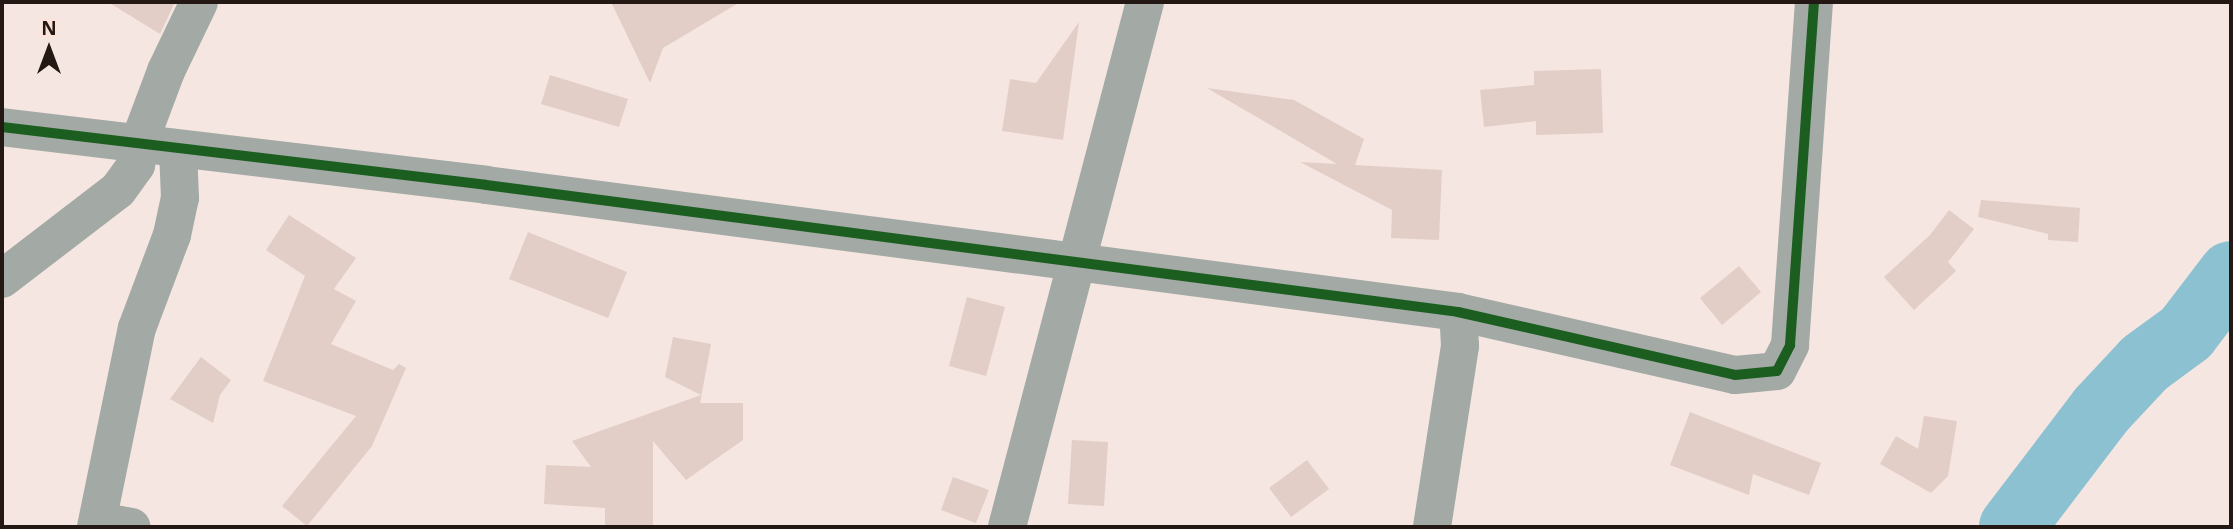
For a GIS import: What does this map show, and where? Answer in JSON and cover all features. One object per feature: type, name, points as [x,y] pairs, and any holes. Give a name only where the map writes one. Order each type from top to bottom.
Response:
[{"type":"street","points":[[2,279],[118,190],[136,165],[139,143],[166,71],[199,2]]},
{"type":"street","points":[[1007,527],[1079,262],[1145,2]]},
{"type":"street","points":[[2,127],[486,185],[1458,312],[1735,374],[1777,371],[1790,345],[1797,296],[1814,2]]},
{"type":"street","points":[[108,525],[137,328],[172,236],[180,198],[178,150]]},
{"type":"street","points":[[1432,527],[1460,346],[1458,312]]},
{"type":"building","points":[[108,2],[175,2],[160,34]]},
{"type":"building","points":[[611,2],[740,2],[663,48],[650,83]]},
{"type":"building","points":[[1079,22],[1063,140],[1002,131],[1010,79],[1036,83]]},
{"type":"building","points":[[1601,69],[1603,133],[1536,135],[1536,121],[1484,127],[1480,90],[1534,85],[1534,71]]},
{"type":"building","points":[[550,75],[628,99],[619,127],[541,104]]},
{"type":"building","points":[[1207,88],[1294,100],[1364,139],[1355,165],[1442,170],[1439,240],[1391,238],[1392,210],[1300,162],[1337,164]]},
{"type":"building","points":[[1981,200],[2080,208],[2078,242],[2048,240],[2048,234],[1978,217]]},
{"type":"building","points":[[1949,210],[1974,229],[1948,262],[1956,271],[1914,310],[1884,277],[1930,235]]},
{"type":"building","points":[[289,215],[356,258],[334,289],[356,301],[331,344],[393,370],[399,364],[406,368],[372,446],[307,526],[282,506],[356,416],[263,381],[305,276],[266,250]]},
{"type":"building","points":[[528,232],[627,272],[608,318],[509,279]]},
{"type":"building","points":[[1739,266],[1761,292],[1722,325],[1700,298]]},
{"type":"building","points":[[967,297],[1005,307],[986,376],[949,366]]},
{"type":"building","points":[[673,337],[711,344],[700,403],[743,403],[743,440],[686,480],[653,441],[653,527],[605,527],[605,508],[544,504],[546,465],[591,467],[572,441],[701,395],[665,377]]},
{"type":"building","points":[[201,357],[231,380],[220,395],[213,423],[170,399]]},
{"type":"building","points":[[1690,412],[1821,463],[1809,495],[1753,474],[1749,495],[1670,465]]},
{"type":"building","points":[[1924,416],[1957,421],[1948,476],[1931,493],[1880,464],[1896,436],[1918,449]]},
{"type":"building","points":[[1072,440],[1108,442],[1104,506],[1068,504]]},
{"type":"building","points":[[1307,460],[1329,489],[1291,517],[1269,488]]},
{"type":"building","points":[[953,477],[989,490],[976,523],[941,510]]},
{"type":"waterway","points":[[2012,527],[2101,410],[2145,363],[2186,333],[2231,274]]},
{"type":"cycle path","points":[[2,127],[486,185],[1458,312],[1735,375],[1777,371],[1790,345],[1814,2]]}]
